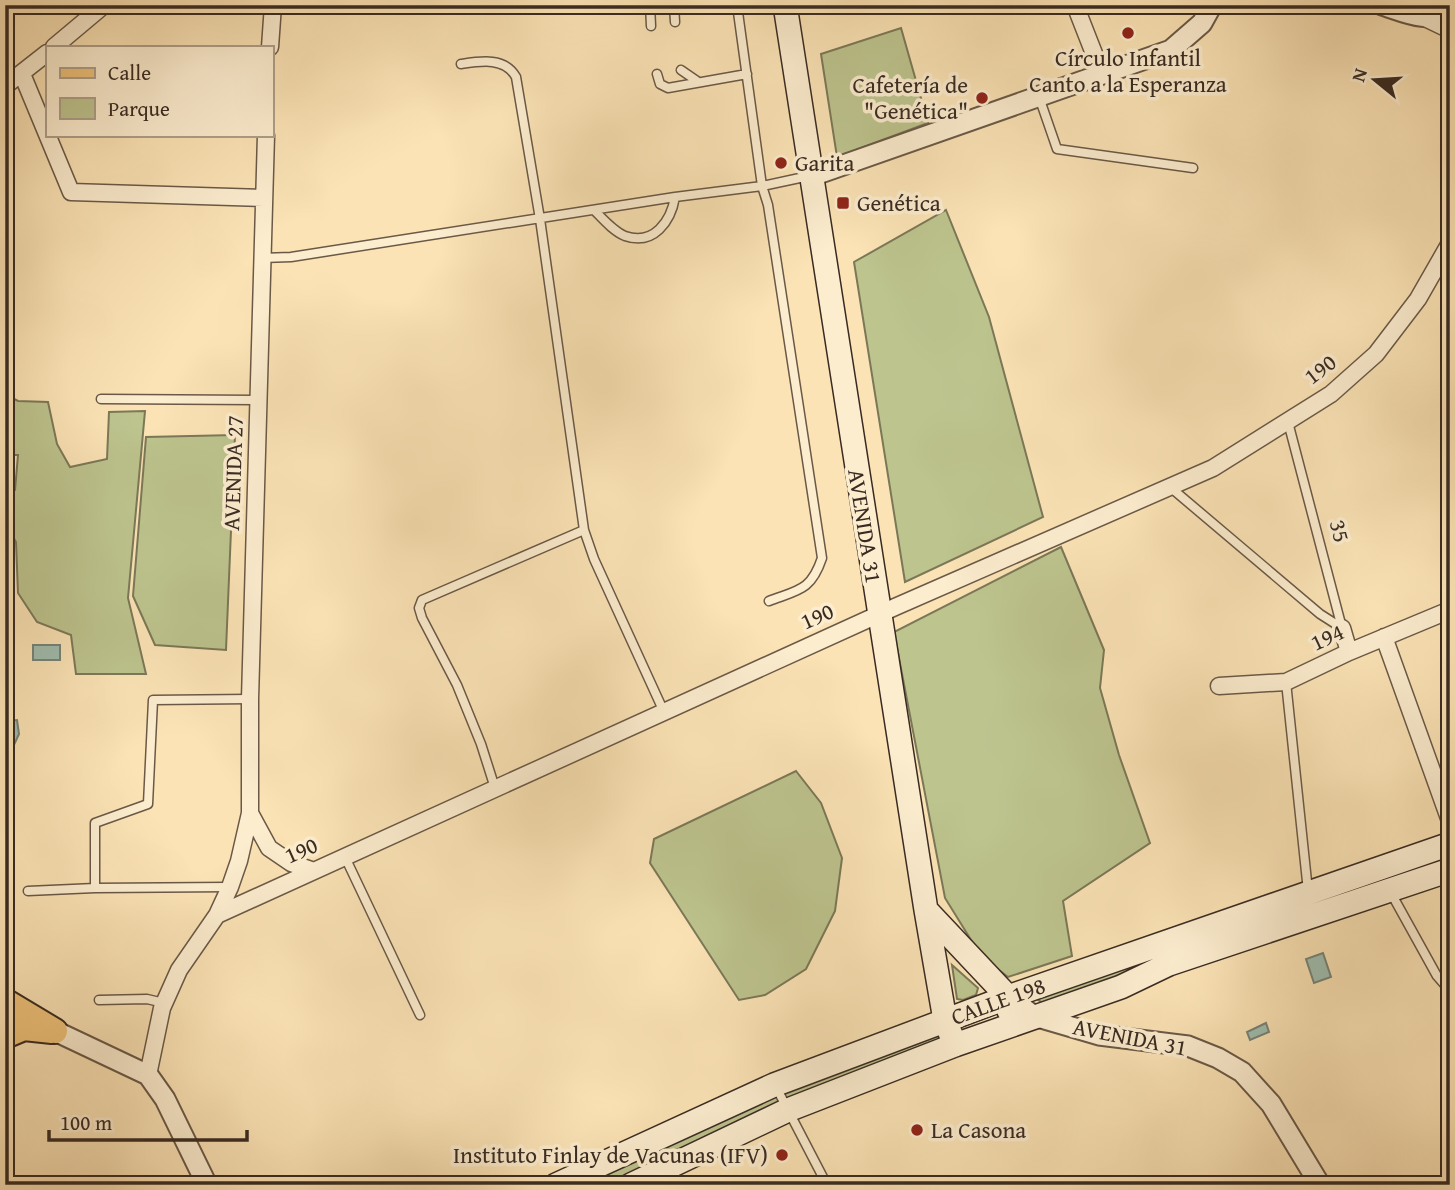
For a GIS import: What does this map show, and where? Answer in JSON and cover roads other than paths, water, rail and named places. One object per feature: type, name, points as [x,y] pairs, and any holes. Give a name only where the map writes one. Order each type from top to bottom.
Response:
[{"type":"main road","name":"AVENIDA 31","points":[[785,5],[926,910],[945,1020],[955,1045]]},
{"type":"main road","name":"CALLE 198","points":[[631,1185],[788,1110],[955,1045],[1121,987],[1166,954],[1308,892],[1450,844]]},
{"type":"main road","name":"CALLE 198","points":[[556,1185],[774,1085],[945,1020],[1008,998],[1390,891],[1450,870]]},
{"type":"main road","points":[[926,910],[1008,998],[1010,1012],[1007,1026]]},
{"type":"main road","points":[[5,1001],[55,1031]]},
{"type":"main road","points":[[5,1009],[55,1031]]},
{"type":"main road","points":[[5,1037],[24,1028],[55,1031]]},
{"type":"street","points":[[55,46],[104,5]]},
{"type":"street","points":[[271,46],[272,5]]},
{"type":"street","points":[[1075,5],[1102,74]]},
{"type":"street","points":[[812,176],[1171,50],[1202,23],[1212,5]]},
{"type":"street","points":[[1382,5],[1425,18],[1450,30]]},
{"type":"street","points":[[1425,18],[1450,9]]},
{"type":"street","points":[[5,86],[46,54]]},
{"type":"street","points":[[22,74],[46,132]]},
{"type":"street","points":[[48,136],[71,192],[263,198]]},
{"type":"street","name":"AVENIDA 27","points":[[148,1075],[164,1003],[179,970],[216,915],[230,887],[250,813],[250,699],[266,136]]},
{"type":"street","name":"190","points":[[216,915],[878,615],[1213,468],[1331,394],[1376,354],[1418,299],[1450,243]]},
{"type":"street","name":"194","points":[[1219,686],[1286,682],[1349,652],[1450,610]]},
{"type":"street","name":"35","points":[[1342,628],[1349,652]]},
{"type":"street","points":[[1384,637],[1450,821]]},
{"type":"street","name":"AVENIDA 27","points":[[250,813],[269,848],[291,863],[314,870]]},
{"type":"street","name":"AVENIDA 31","points":[[1008,998],[1034,1016],[1099,1035],[1188,1046],[1218,1058],[1242,1072],[1271,1104],[1320,1185]]},
{"type":"street","points":[[55,1031],[148,1075],[165,1099],[207,1185]]},
{"type":"lane","points":[[650,5],[651,26]]},
{"type":"lane","points":[[674,5],[676,22]]},
{"type":"lane","points":[[737,5],[762,186],[768,205],[822,558],[816,577],[800,589],[769,601]]},
{"type":"lane","points":[[461,64],[480,61],[505,64],[516,77],[540,219],[584,530],[599,571],[664,712]]},
{"type":"lane","points":[[681,71],[697,81]]},
{"type":"lane","points":[[657,74],[660,84],[668,88],[747,74]]},
{"type":"lane","points":[[1039,97],[1057,149],[1193,168]]},
{"type":"lane","points":[[262,258],[291,257],[762,186],[812,176]]},
{"type":"lane","points":[[594,211],[625,236],[653,236],[673,211],[676,197]]},
{"type":"lane","points":[[101,399],[260,400]]},
{"type":"lane","name":"35","points":[[1288,422],[1342,628]]},
{"type":"lane","points":[[1170,487],[1320,614],[1342,628]]},
{"type":"lane","points":[[495,788],[457,685],[419,608],[422,600],[584,530]]},
{"type":"lane","points":[[1286,682],[1308,892]]},
{"type":"lane","points":[[95,888],[95,823],[148,804],[153,700],[250,699]]},
{"type":"lane","points":[[345,857],[420,1015]]},
{"type":"lane","points":[[28,891],[230,887]]},
{"type":"lane","points":[[1390,891],[1437,976],[1450,991]]},
{"type":"lane","points":[[99,1000],[147,999],[164,1003]]},
{"type":"lane","points":[[774,1085],[827,1185]]},
{"type":"place","name":"Círculo Infantil Canto a la Esperanza","points":[[1128,33]]},
{"type":"place","name":"Cafetería de \"Genética\"","points":[[982,98]]},
{"type":"place","name":"Garita","points":[[781,163]]},
{"type":"place","name":"Genética","points":[[843,203]]},
{"type":"place","name":"La Casona","points":[[917,1130]]},
{"type":"place","name":"Instituto Finlay de Vacunas (IFV)","points":[[782,1155]]}]
